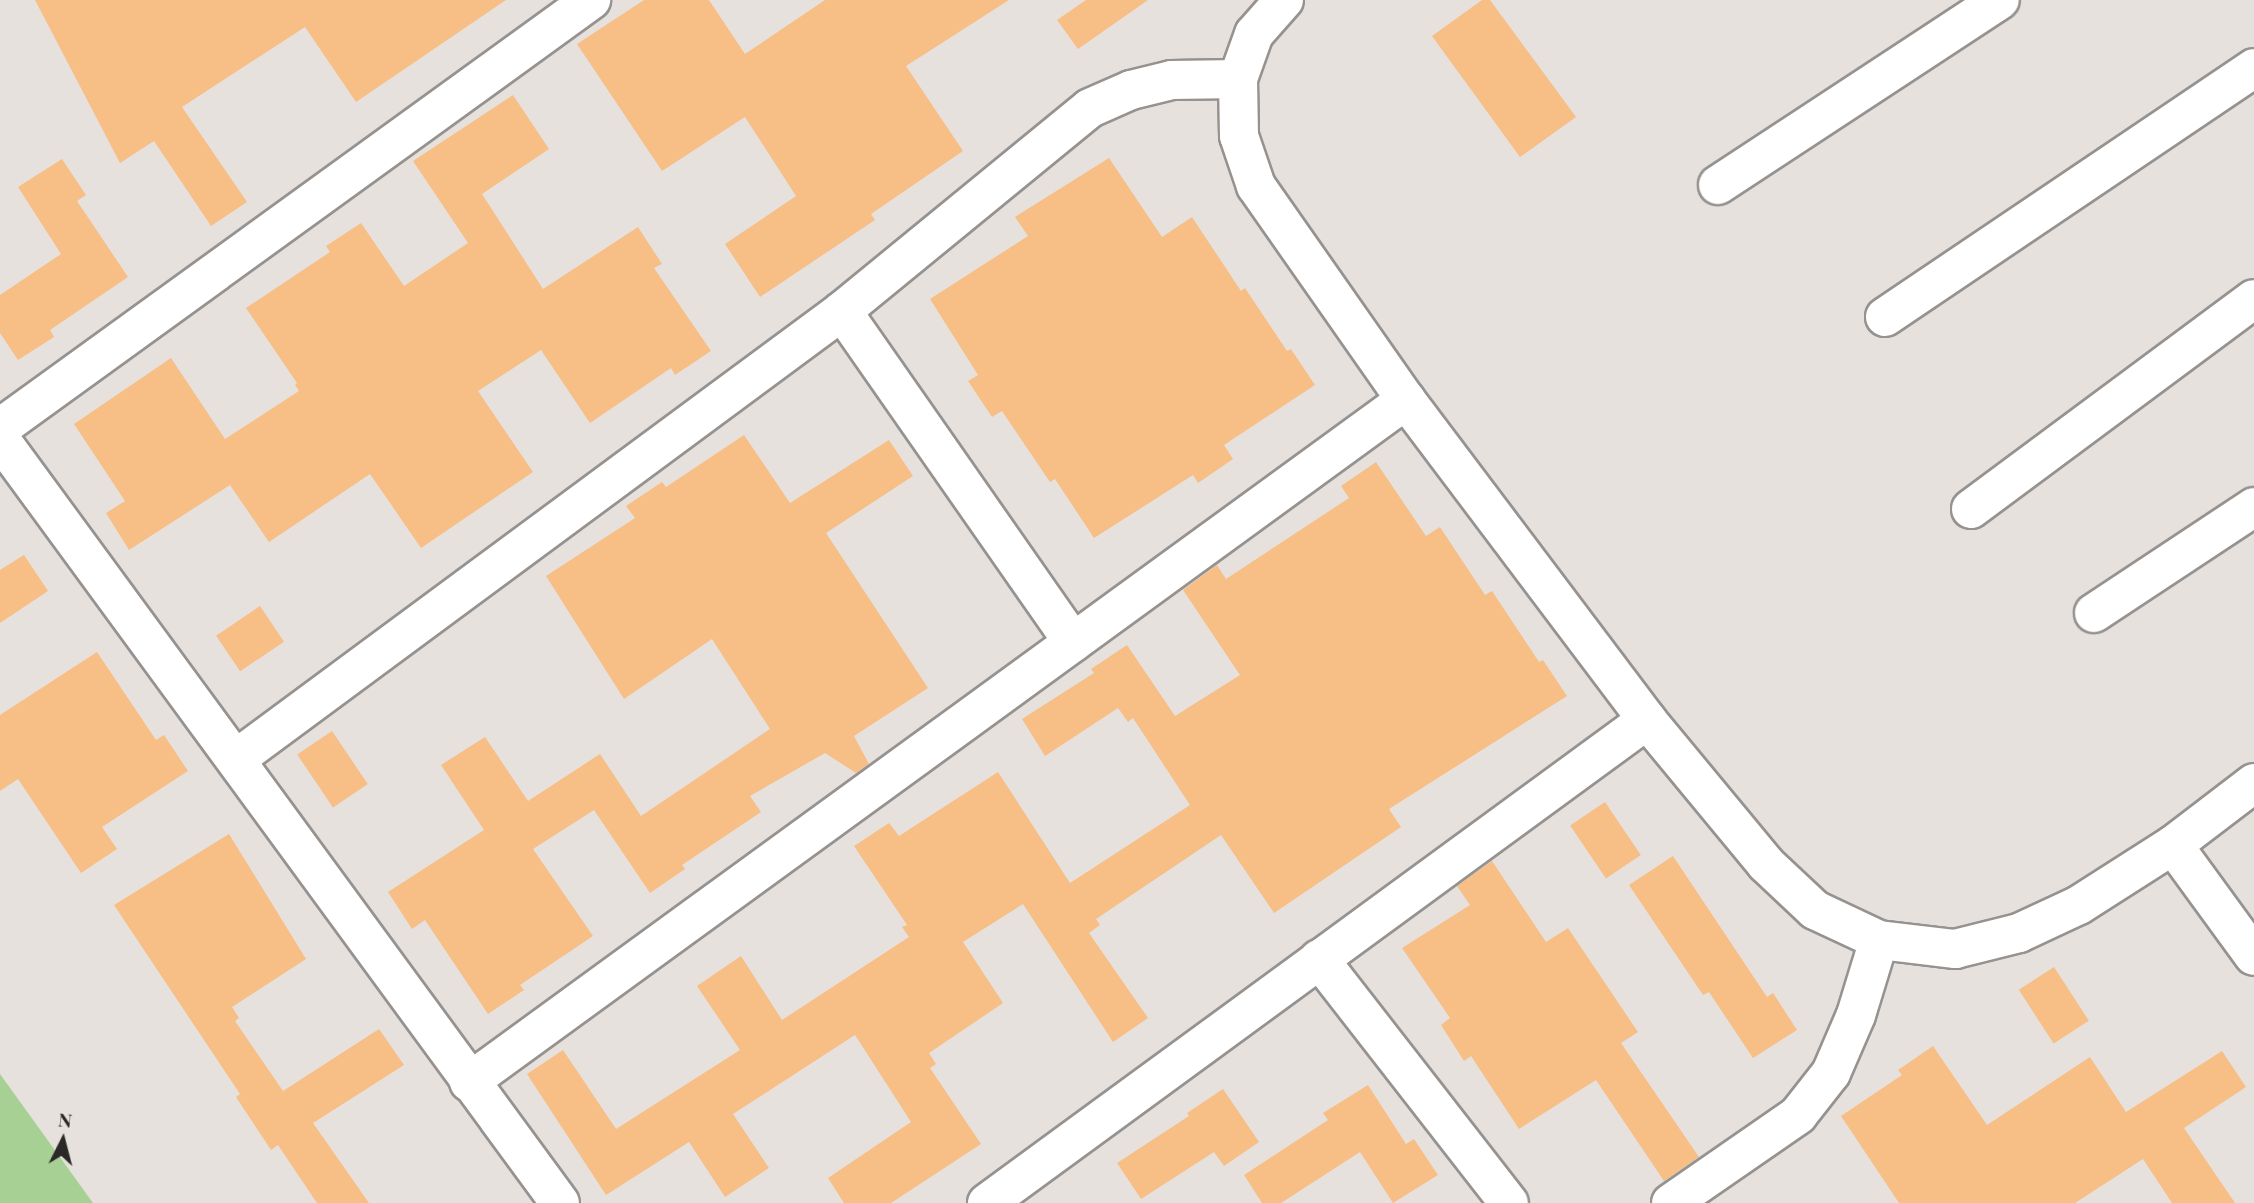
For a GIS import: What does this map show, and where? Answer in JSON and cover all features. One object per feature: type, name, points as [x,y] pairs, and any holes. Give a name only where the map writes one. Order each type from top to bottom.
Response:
[{"type":"street","points":[[0,428],[591,0]]},
{"type":"street","points":[[1284,0],[1254,34],[1238,79],[1239,136],[1256,186],[1406,400],[1647,720],[1766,864],[1815,910],[1879,940],[1955,949],[2019,933],[2079,905],[2173,845],[2254,783]]},
{"type":"street","points":[[1718,185],[2000,0]]},
{"type":"street","points":[[1885,317],[2254,68]]},
{"type":"street","points":[[236,760],[842,311],[1090,108],[1131,90],[1172,80],[1238,79]]},
{"type":"street","points":[[1971,509],[2254,299]]},
{"type":"street","points":[[842,311],[1073,642]]},
{"type":"street","points":[[469,1082],[1406,400]]},
{"type":"street","points":[[0,439],[560,1203]]},
{"type":"street","points":[[2094,613],[2254,507]]},
{"type":"street","points":[[988,1203],[1647,720]]},
{"type":"street","points":[[2173,845],[2254,956]]},
{"type":"street","points":[[1671,1203],[1798,1115],[1831,1073],[1856,1015],[1879,940]]},
{"type":"street","points":[[1319,959],[1509,1203]]},
{"type":"green space","points":[[0,1074],[93,1203],[0,1203]]},
{"type":"building","points":[[35,0],[506,0],[356,102],[305,27],[182,107],[247,202],[211,226],[154,141],[120,163]]},
{"type":"building","points":[[644,0],[709,0],[745,54],[825,0],[1009,0],[906,66],[963,151],[871,214],[875,220],[760,297],[725,244],[796,196],[745,117],[662,171],[577,44]]},
{"type":"building","points":[[1086,0],[1148,0],[1078,49],[1057,20]]},
{"type":"building","points":[[1482,0],[1490,0],[1576,117],[1520,157],[1432,36]]},
{"type":"building","points":[[513,95],[549,149],[482,194],[543,289],[638,227],[662,264],[654,268],[711,351],[675,375],[671,368],[590,423],[541,350],[478,391],[533,472],[421,548],[370,474],[269,542],[230,485],[129,550],[106,513],[125,501],[74,424],[171,358],[225,439],[299,391],[295,385],[297,383],[246,308],[330,252],[326,246],[361,223],[404,286],[468,243],[413,161]]},
{"type":"building","points":[[1109,158],[1162,237],[1192,217],[1241,291],[1245,288],[1287,351],[1291,349],[1315,385],[1224,445],[1233,459],[1198,483],[1193,475],[1094,538],[1055,479],[1050,482],[1002,411],[992,417],[968,381],[978,375],[930,299],[1028,236],[1015,217]]},
{"type":"building","points":[[62,159],[86,195],[77,201],[128,277],[50,330],[54,337],[18,360],[0,333],[0,295],[61,254],[18,187]]},
{"type":"building","points":[[744,435],[790,503],[889,440],[913,476],[826,533],[928,688],[854,736],[869,764],[856,773],[825,753],[750,796],[761,812],[682,865],[685,869],[650,893],[594,810],[533,849],[593,936],[520,985],[524,990],[488,1014],[425,920],[412,929],[388,892],[484,830],[441,765],[485,737],[528,801],[600,754],[641,816],[770,729],[712,639],[624,699],[546,576],[635,518],[626,506],[662,482],[666,487]]},
{"type":"building","points":[[1376,462],[1426,536],[1440,527],[1485,595],[1492,591],[1539,662],[1543,660],[1567,696],[1389,809],[1401,827],[1274,913],[1221,835],[1096,919],[1100,925],[1089,933],[1148,1018],[1113,1042],[1023,904],[963,942],[1003,1003],[929,1053],[936,1064],[930,1068],[981,1144],[891,1203],[844,1203],[828,1178],[911,1122],[855,1035],[733,1114],[769,1168],[725,1197],[689,1142],[606,1195],[527,1074],[563,1050],[616,1129],[740,1050],[697,986],[741,956],[782,1020],[909,937],[902,927],[907,925],[854,846],[889,823],[899,836],[998,772],[1070,883],[1190,805],[1133,718],[1128,722],[1118,708],[1045,756],[1022,719],[1094,673],[1091,669],[1127,645],[1175,716],[1240,675],[1183,590],[1217,565],[1226,579],[1349,498],[1341,486]]},
{"type":"building","points":[[24,555],[48,591],[0,623],[0,570]]},
{"type":"building","points":[[260,606],[284,642],[240,671],[216,636]]},
{"type":"building","points":[[97,652],[156,740],[164,735],[188,771],[102,827],[117,849],[81,873],[18,779],[0,791],[0,715]]},
{"type":"building","points":[[332,731],[368,784],[333,808],[297,754]]},
{"type":"building","points":[[1605,802],[1641,855],[1606,879],[1570,825]]},
{"type":"building","points":[[229,834],[306,959],[232,1007],[239,1018],[235,1021],[283,1091],[379,1029],[404,1065],[313,1123],[369,1203],[317,1203],[278,1145],[271,1150],[236,1097],[240,1094],[114,905]]},
{"type":"building","points":[[1673,856],[1767,997],[1773,993],[1797,1030],[1753,1058],[1709,992],[1703,995],[1629,885]]},
{"type":"building","points":[[1492,861],[1546,942],[1568,928],[1638,1032],[1621,1043],[1699,1157],[1664,1181],[1596,1080],[1519,1129],[1471,1056],[1464,1061],[1441,1025],[1450,1018],[1402,948],[1470,905],[1457,886]]},
{"type":"building","points":[[2054,967],[2089,1021],[2054,1044],[2019,990]]},
{"type":"building","points":[[1933,1046],[1987,1125],[2090,1057],[2126,1112],[2222,1051],[2246,1087],[2184,1128],[2235,1203],[2172,1203],[2143,1159],[2075,1203],[1899,1203],[1841,1116],[1902,1075],[1898,1070]]},
{"type":"building","points":[[1368,1085],[1406,1144],[1414,1139],[1438,1175],[1393,1203],[1360,1152],[1281,1203],[1262,1203],[1244,1175],[1328,1120],[1323,1113]]},
{"type":"building","points":[[1223,1089],[1259,1142],[1224,1166],[1214,1152],[1141,1199],[1117,1163],[1189,1116],[1187,1113]]}]
